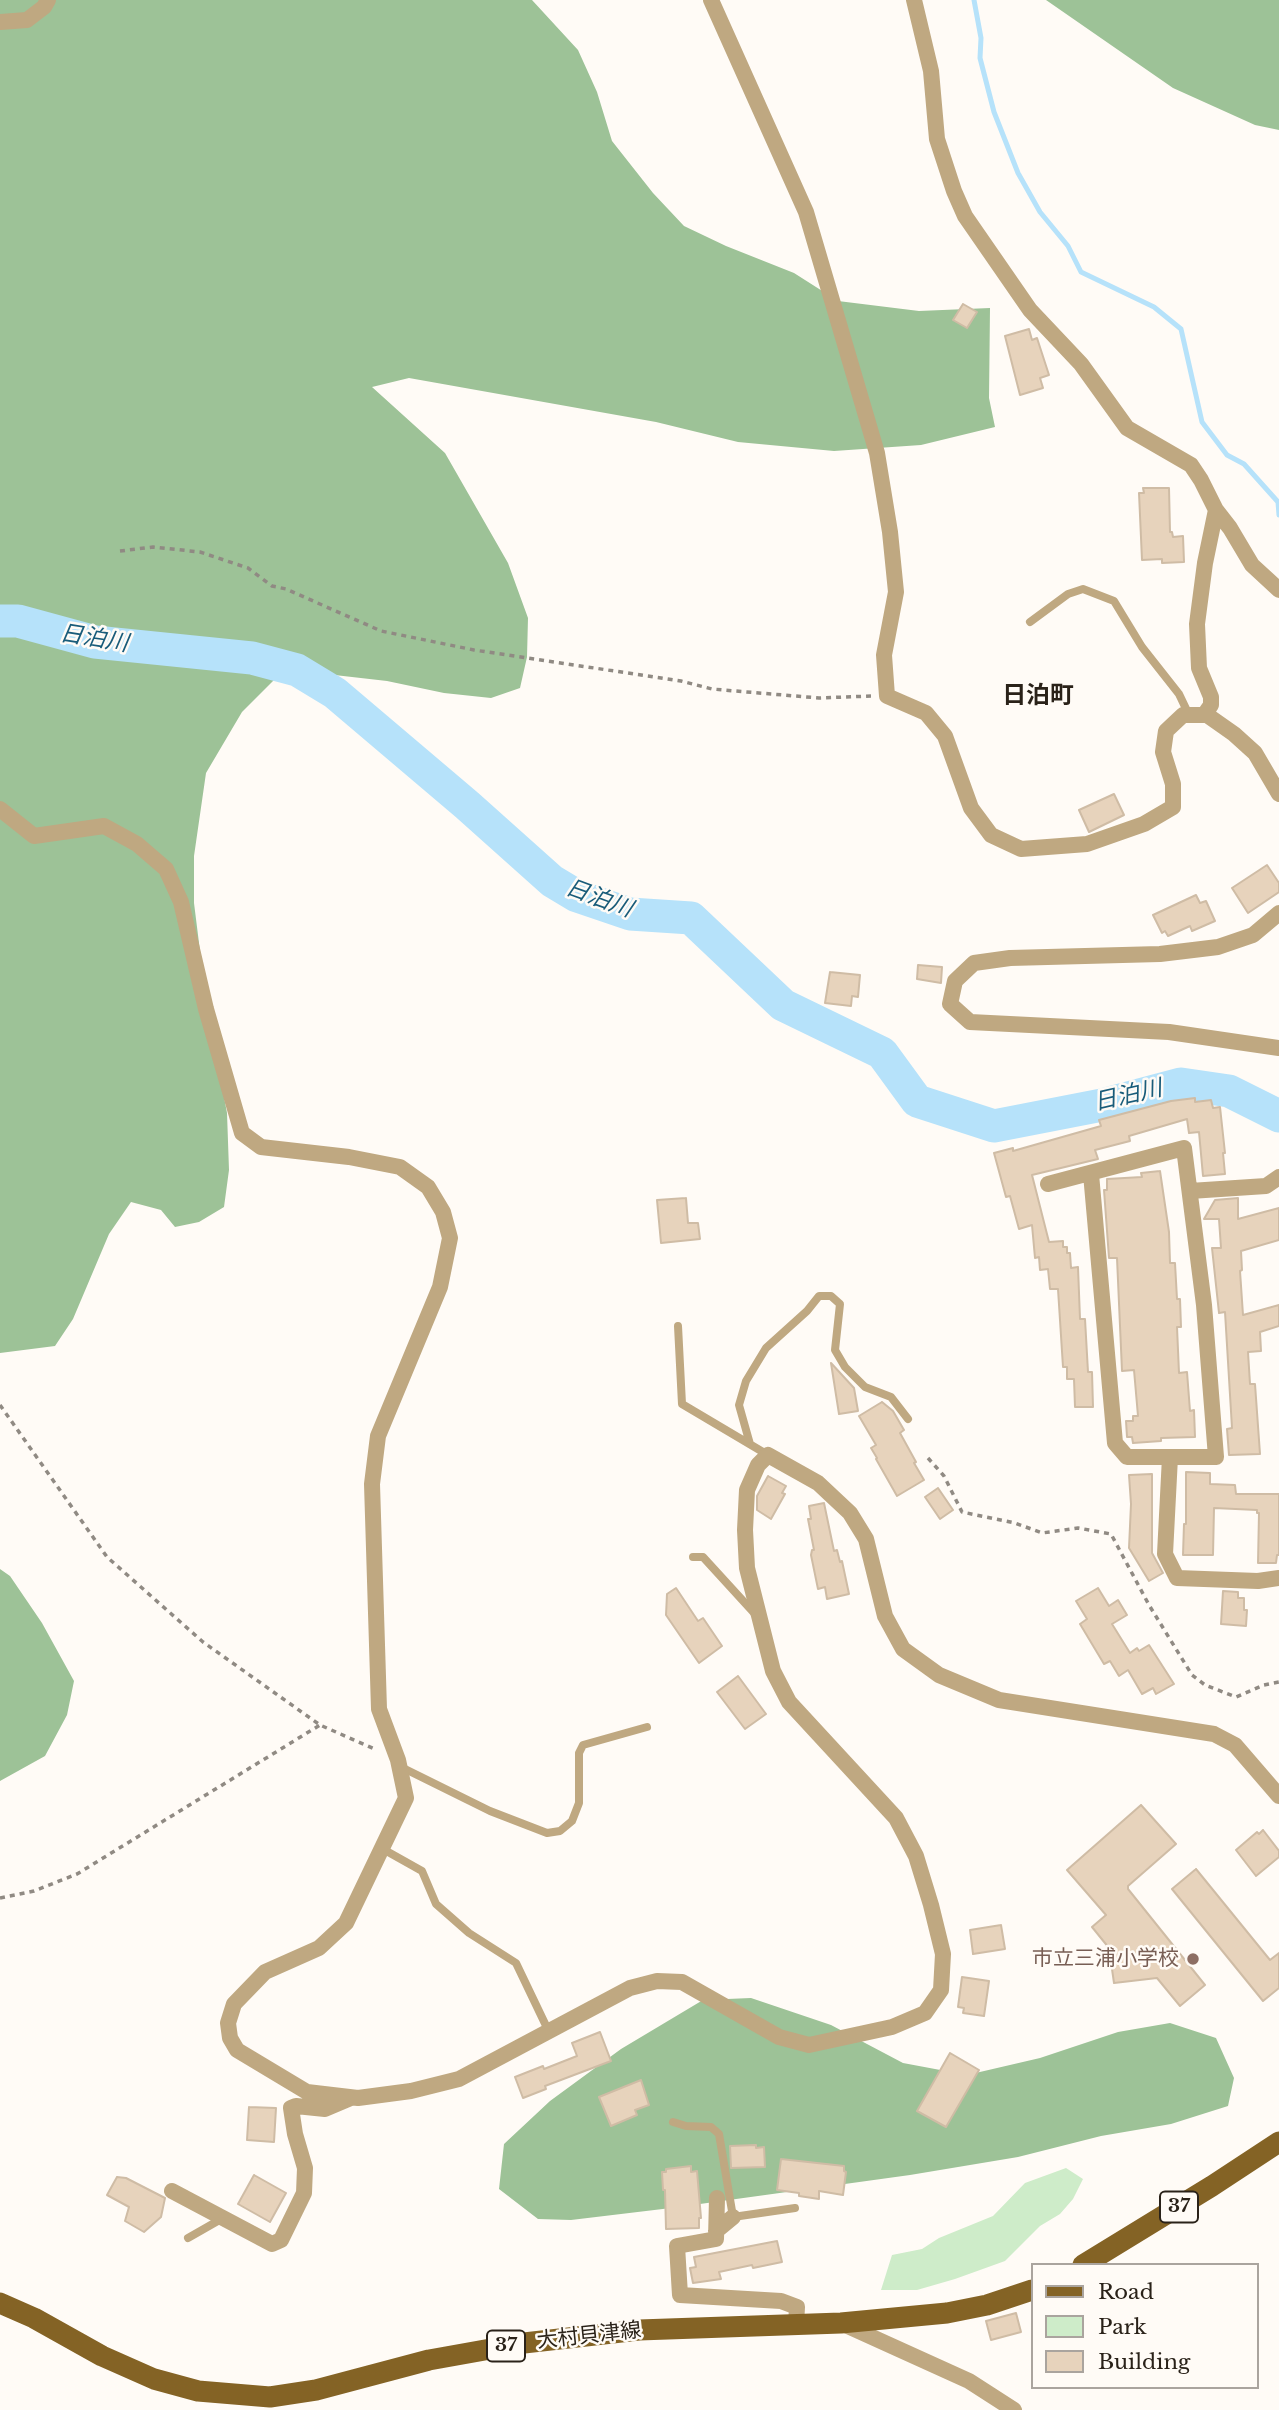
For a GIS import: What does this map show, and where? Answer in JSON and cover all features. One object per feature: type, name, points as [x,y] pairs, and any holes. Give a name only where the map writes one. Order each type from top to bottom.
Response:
[{"type":"main road","name":"37","points":[[1086,2263],[1279,2142]]},
{"type":"main road","name":"大村貝津線","points":[[0,2303],[34,2318],[102,2356],[154,2379],[198,2391],[270,2397],[316,2389],[429,2360],[524,2343],[639,2330],[841,2323],[947,2313],[987,2305],[1030,2291]]},
{"type":"street","points":[[0,22],[27,20],[44,7],[48,0]]},
{"type":"street","points":[[711,0],[806,212],[877,453],[890,532],[896,592],[884,655],[887,695],[926,713],[945,736],[971,808],[991,835],[1021,849],[1087,844],[1144,824],[1173,807],[1173,784],[1163,752],[1166,731],[1183,715],[1196,715],[1234,734],[1255,753],[1279,794]]},
{"type":"street","points":[[914,0],[931,71],[937,139],[965,216],[1030,310],[1081,364],[1128,428],[1191,466],[1252,565],[1279,590]]},
{"type":"street","points":[[1196,715],[1211,705],[1199,668],[1197,624],[1216,510]]},
{"type":"street","points":[[0,809],[34,836],[104,826],[137,844],[166,869],[181,902],[206,1009],[242,1133],[261,1147],[349,1157],[400,1167],[428,1187],[443,1212],[450,1238],[440,1287],[379,1437],[372,1484],[379,1709],[399,1763],[406,1798],[345,1923],[319,1948],[265,1972],[234,2004],[228,2023],[230,2038],[237,2050],[307,2092],[351,2098],[411,2091],[459,2080],[630,1988],[657,1981],[682,1982],[779,2037],[810,2045],[892,2027],[925,2013],[941,1990],[943,1954],[932,1905],[916,1856],[896,1818],[789,1702],[773,1671],[747,1568],[745,1530],[747,1490],[758,1465],[768,1455],[818,1483],[850,1513],[866,1539],[885,1616],[904,1649],[939,1675],[999,1700],[1214,1734],[1235,1745],[1279,1796]]},
{"type":"street","points":[[1279,914],[1253,935],[1217,947],[1160,954],[1010,958],[974,963],[955,981],[950,1004],[970,1022],[1169,1032],[1279,1048]]},
{"type":"street","points":[[1048,1184],[1184,1148],[1204,1305],[1216,1457],[1127,1457],[1115,1443],[1091,1174]]},
{"type":"street","points":[[1190,1191],[1266,1186],[1279,1177]]},
{"type":"street","points":[[1171,1457],[1165,1554],[1177,1578],[1258,1581],[1279,1578]]},
{"type":"street","points":[[172,2191],[272,2244],[281,2240],[304,2193],[305,2168],[291,2108],[296,2106],[325,2109],[351,2098]]},
{"type":"street","points":[[717,2198],[716,2239],[677,2246],[680,2295],[781,2301],[797,2307],[796,2325]]},
{"type":"street","points":[[716,2231],[733,2217]]},
{"type":"street","points":[[841,2323],[969,2381],[1014,2410]]},
{"type":"lane","points":[[1030,622],[1068,594],[1083,589],[1114,601],[1142,647],[1196,715]]},
{"type":"lane","points":[[750,1444],[739,1405],[746,1381],[766,1348],[820,1296],[831,1296],[840,1304],[835,1350],[845,1367],[865,1387],[891,1397],[908,1419]]},
{"type":"lane","points":[[678,1326],[682,1404],[768,1455]]},
{"type":"lane","points":[[693,1557],[703,1557],[760,1620]]},
{"type":"lane","points":[[399,1763],[490,1811],[547,1833],[560,1831],[572,1821],[579,1803],[579,1753],[583,1745],[647,1727]]},
{"type":"lane","points":[[381,1848],[422,1871],[436,1904],[469,1933],[516,1963],[549,2032]]},
{"type":"lane","points":[[673,2122],[686,2126],[711,2127],[719,2134],[733,2217],[795,2208]]},
{"type":"lane","points":[[188,2238],[223,2218]]},
{"type":"path","points":[[120,551],[153,547],[200,552],[248,568],[272,586],[286,589],[381,631],[474,650],[681,681],[712,689],[819,698],[887,695]]},
{"type":"path","points":[[0,1405],[107,1557],[203,1642],[320,1725],[399,1763]]},
{"type":"path","points":[[928,1458],[944,1476],[962,1512],[1014,1523],[1042,1533],[1078,1528],[1111,1534],[1149,1605],[1192,1675],[1205,1685],[1236,1697],[1264,1685],[1279,1682]]},
{"type":"path","points":[[0,1898],[34,1891],[77,1874],[320,1725]]},
{"type":"green space","points":[[0,0],[532,0],[578,50],[597,92],[612,141],[653,193],[684,226],[794,273],[838,301],[919,311],[990,308],[989,398],[995,427],[921,445],[834,451],[738,442],[656,422],[409,378],[372,387],[445,453],[508,563],[528,618],[527,657],[520,688],[491,698],[444,693],[387,681],[287,667],[242,712],[206,773],[194,856],[194,903],[206,999],[227,1113],[229,1170],[224,1207],[199,1222],[175,1227],[161,1210],[131,1202],[109,1234],[73,1319],[55,1346],[0,1353]]},
{"type":"green space","points":[[1046,0],[1279,0],[1279,130],[1255,125],[1173,88]]},
{"type":"green space","points":[[0,1569],[10,1576],[42,1623],[74,1681],[67,1715],[45,1756],[0,1781]]},
{"type":"green space","points":[[751,1998],[831,2025],[903,2063],[967,2075],[1040,2058],[1118,2032],[1170,2023],[1216,2038],[1234,2078],[1228,2106],[1171,2124],[1101,2136],[1018,2157],[910,2175],[571,2220],[538,2219],[499,2189],[504,2144],[550,2101],[621,2049],[703,2000]]},
{"type":"green space","points":[[1066,2168],[1083,2179],[1073,2199],[1060,2214],[1040,2226],[1005,2261],[917,2290],[881,2290],[892,2255],[922,2249],[939,2238],[993,2216],[1025,2183]]},
{"type":"building","points":[[963,304],[977,312],[967,328],[953,320]]},
{"type":"building","points":[[1029,329],[1032,340],[1037,338],[1049,375],[1040,378],[1043,388],[1020,395],[1005,336]]},
{"type":"building","points":[[1143,488],[1169,488],[1170,532],[1173,537],[1183,536],[1184,562],[1142,560],[1139,493],[1144,493]]},
{"type":"building","points":[[1114,794],[1124,815],[1089,832],[1079,810]]},
{"type":"building","points":[[1267,865],[1279,883],[1279,892],[1248,913],[1232,888]]},
{"type":"building","points":[[1196,895],[1200,903],[1206,901],[1215,921],[1192,931],[1190,926],[1168,936],[1165,931],[1162,933],[1153,915]]},
{"type":"building","points":[[918,965],[942,967],[941,983],[917,979]]},
{"type":"building","points":[[830,972],[860,975],[858,997],[852,996],[851,1006],[825,1003]]},
{"type":"building","points":[[1195,1098],[1195,1102],[1211,1100],[1213,1108],[1220,1107],[1225,1174],[1203,1176],[1199,1132],[1189,1133],[1187,1119],[1129,1136],[1130,1141],[1095,1150],[1098,1159],[1032,1175],[1049,1242],[1063,1241],[1063,1247],[1067,1247],[1067,1253],[1070,1253],[1071,1268],[1078,1267],[1080,1319],[1085,1319],[1088,1372],[1092,1372],[1093,1407],[1075,1407],[1074,1379],[1067,1379],[1067,1367],[1063,1367],[1058,1289],[1050,1289],[1048,1269],[1040,1270],[1039,1257],[1035,1258],[1032,1225],[1019,1229],[1010,1196],[1006,1197],[994,1153],[1013,1148],[1013,1151],[1101,1126],[1099,1120],[1171,1101]]},
{"type":"building","points":[[1160,1171],[1169,1232],[1170,1263],[1175,1263],[1177,1299],[1180,1299],[1181,1327],[1177,1327],[1179,1373],[1187,1372],[1190,1411],[1194,1410],[1195,1437],[1161,1438],[1161,1441],[1133,1443],[1132,1437],[1127,1437],[1126,1421],[1133,1421],[1133,1416],[1138,1416],[1134,1370],[1122,1371],[1117,1258],[1109,1258],[1104,1190],[1107,1190],[1107,1179],[1142,1177],[1141,1173]]},
{"type":"building","points":[[686,1198],[688,1223],[698,1223],[700,1239],[661,1243],[657,1200]]},
{"type":"building","points":[[1238,1198],[1238,1219],[1279,1208],[1279,1240],[1241,1251],[1240,1271],[1243,1315],[1279,1305],[1279,1326],[1260,1332],[1261,1351],[1248,1352],[1250,1384],[1255,1384],[1260,1454],[1229,1455],[1227,1429],[1232,1428],[1225,1312],[1219,1313],[1212,1248],[1221,1248],[1219,1219],[1204,1219],[1215,1200]]},
{"type":"building","points":[[831,1363],[854,1388],[858,1411],[839,1414]]},
{"type":"building","points":[[882,1402],[893,1411],[904,1430],[900,1433],[924,1480],[897,1496],[876,1459],[871,1448],[876,1445],[859,1416]]},
{"type":"building","points":[[1186,1472],[1210,1473],[1210,1484],[1235,1485],[1236,1494],[1279,1494],[1279,1555],[1276,1563],[1258,1563],[1257,1510],[1214,1508],[1213,1555],[1183,1555]]},
{"type":"building","points":[[1152,1474],[1152,1553],[1163,1573],[1149,1581],[1129,1548],[1129,1475]]},
{"type":"building","points":[[768,1476],[786,1486],[782,1493],[785,1494],[771,1519],[757,1510],[757,1496]]},
{"type":"building","points":[[938,1488],[953,1510],[940,1519],[925,1497]]},
{"type":"building","points":[[824,1503],[834,1551],[837,1550],[840,1562],[842,1561],[849,1594],[827,1599],[825,1587],[818,1589],[811,1555],[814,1550],[808,1519],[811,1519],[809,1506]]},
{"type":"building","points":[[676,1588],[698,1621],[703,1618],[722,1646],[699,1663],[666,1615],[667,1594]]},
{"type":"building","points":[[1098,1588],[1109,1606],[1118,1600],[1127,1615],[1112,1624],[1130,1653],[1149,1645],[1174,1684],[1156,1694],[1153,1688],[1142,1694],[1128,1670],[1119,1676],[1110,1661],[1104,1664],[1080,1624],[1087,1619],[1076,1601]]},
{"type":"building","points":[[1223,1591],[1238,1592],[1238,1598],[1244,1598],[1244,1610],[1247,1610],[1246,1626],[1221,1624]]},
{"type":"building","points":[[738,1676],[766,1714],[745,1729],[717,1692]]},
{"type":"building","points":[[1141,1805],[1176,1844],[1128,1886],[1128,1889],[1205,1985],[1180,2006],[1157,1978],[1114,1983],[1109,1948],[1092,1927],[1106,1915],[1067,1870]]},
{"type":"building","points":[[1263,1830],[1279,1851],[1279,1857],[1256,1876],[1236,1850]]},
{"type":"building","points":[[1196,1869],[1270,1960],[1279,1953],[1279,1988],[1263,2001],[1172,1889]]},
{"type":"building","points":[[1001,1925],[1005,1949],[973,1954],[970,1930]]},
{"type":"building","points":[[962,1977],[989,1981],[984,2016],[963,2013],[964,2008],[958,2007]]},
{"type":"building","points":[[600,2032],[611,2061],[545,2086],[546,2089],[523,2098],[515,2077],[577,2056],[572,2043]]},
{"type":"building","points":[[950,2053],[979,2070],[946,2127],[917,2111]]},
{"type":"building","points":[[641,2080],[649,2105],[635,2110],[637,2115],[611,2126],[599,2097]]},
{"type":"building","points":[[249,2107],[276,2108],[274,2142],[247,2140]]},
{"type":"building","points":[[756,2145],[756,2148],[764,2147],[765,2167],[731,2168],[730,2146]]},
{"type":"building","points":[[781,2159],[844,2166],[846,2172],[843,2195],[819,2191],[819,2199],[777,2190]]},
{"type":"building","points":[[691,2166],[691,2172],[697,2171],[701,2218],[699,2228],[666,2229],[662,2172],[666,2172],[666,2169]]},
{"type":"building","points":[[254,2175],[286,2193],[270,2222],[238,2204]]},
{"type":"building","points":[[117,2177],[126,2178],[165,2198],[161,2217],[144,2232],[125,2221],[129,2207],[107,2195]]},
{"type":"building","points":[[777,2241],[782,2262],[719,2272],[721,2279],[693,2283],[690,2268],[696,2267],[694,2257]]},
{"type":"building","points":[[1016,2313],[1021,2332],[991,2340],[986,2321]]},
{"type":"waterway","points":[[974,0],[981,38],[980,58],[994,112],[1018,173],[1040,212],[1068,246],[1081,272],[1154,307],[1181,329],[1202,422],[1227,455],[1244,464],[1278,502],[1279,515]]},
{"type":"waterway","name":"日泊川","points":[[0,621],[18,621],[95,642],[252,658],[297,670],[335,693],[552,881],[577,896],[630,914],[691,918],[783,1005],[882,1053],[917,1101],[994,1126],[1102,1105],[1181,1084],[1229,1091],[1279,1116]]},
{"type":"place","name":"市立三浦小学校","points":[[1193,1959]]},
{"type":"district","name":"日泊町","points":[[1038,696]]}]
